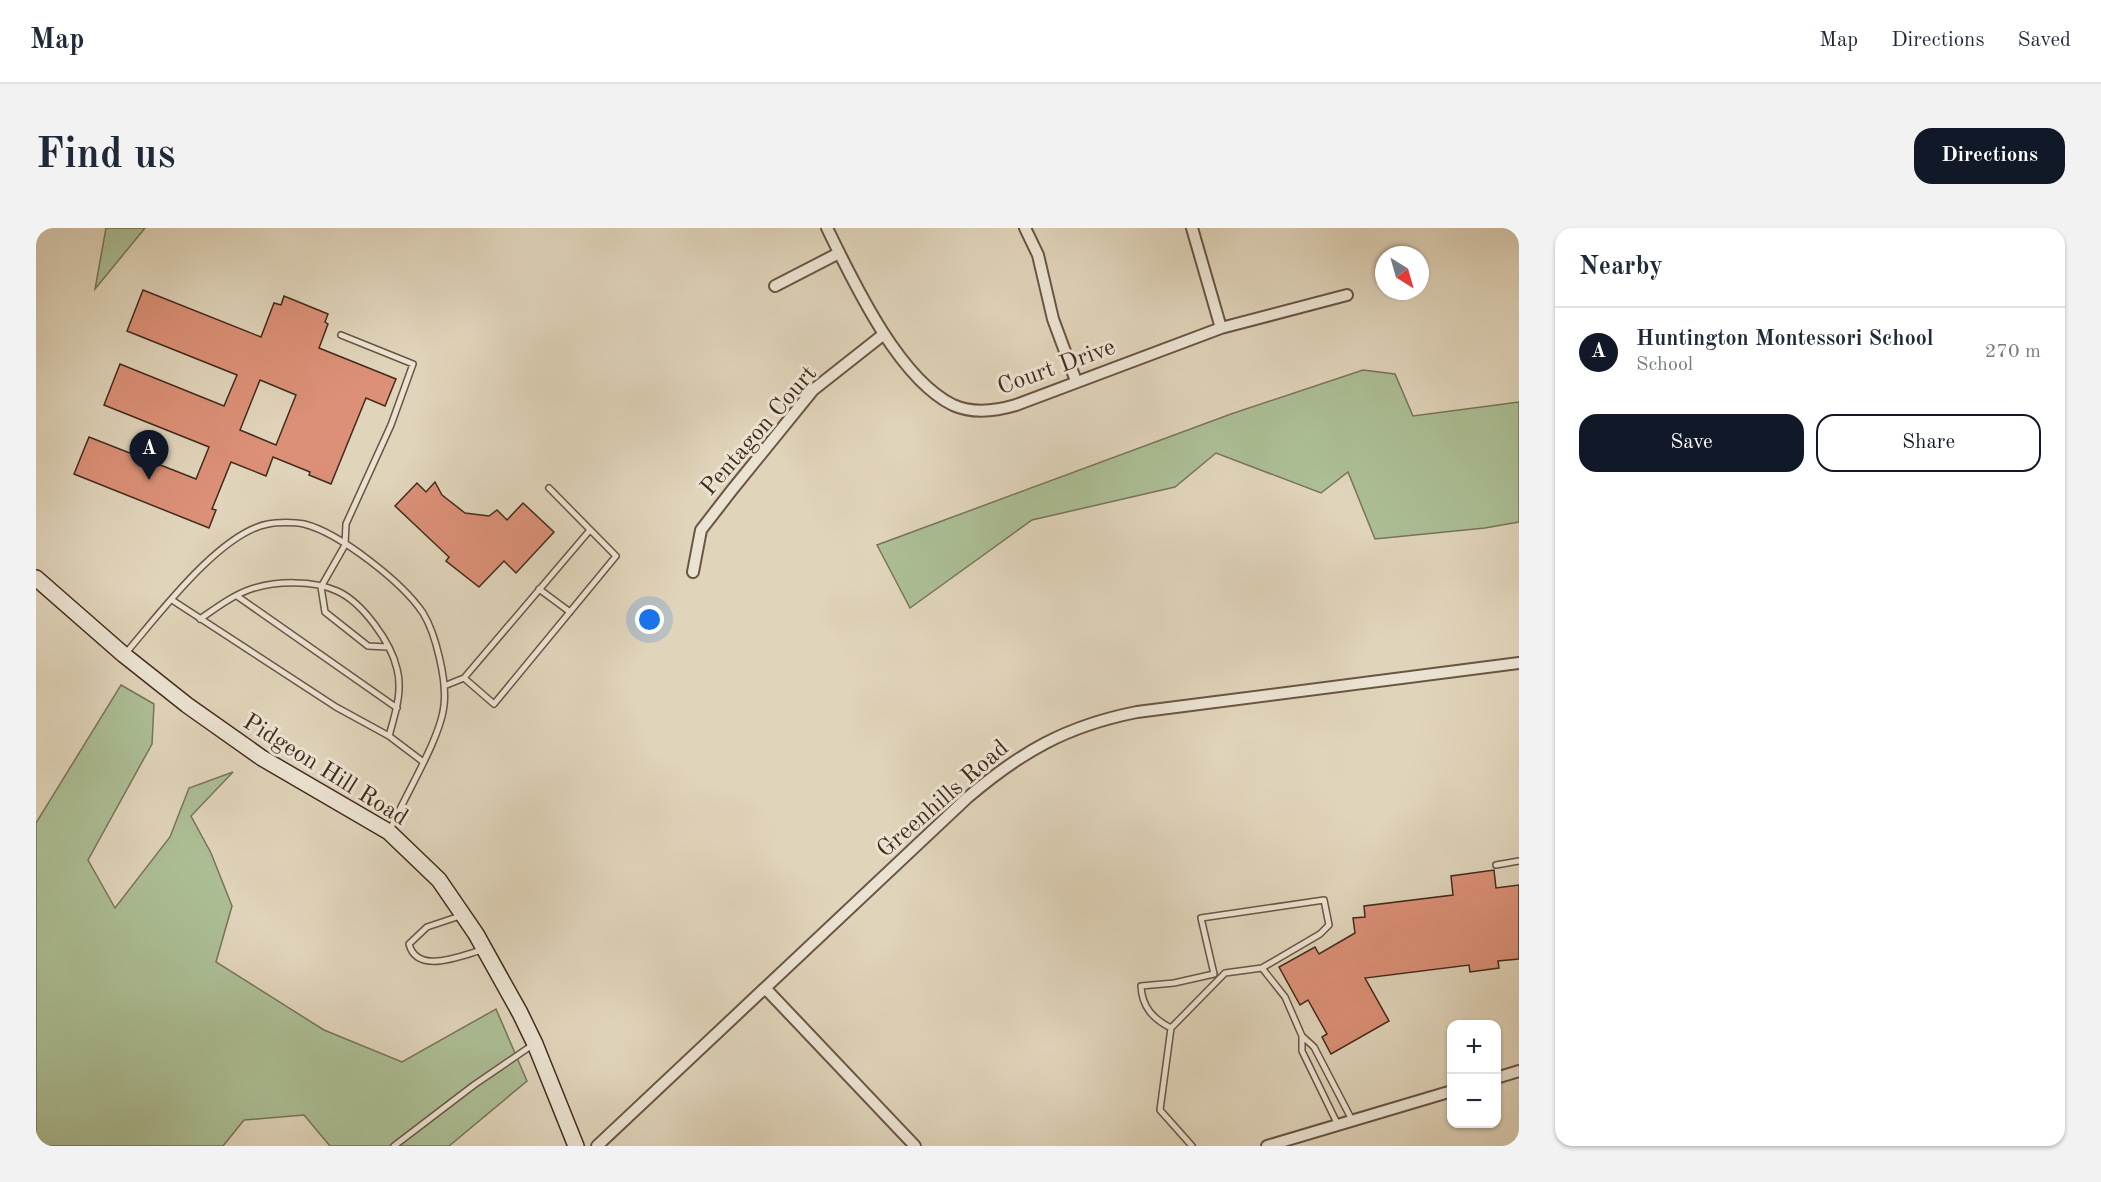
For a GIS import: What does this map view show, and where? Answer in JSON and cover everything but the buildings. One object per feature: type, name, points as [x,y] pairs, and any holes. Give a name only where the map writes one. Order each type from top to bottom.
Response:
[{"type":"street","name":"Court Drive","points":[[827,228],[884,333],[908,365],[931,389],[954,405],[975,410],[997,410],[1016,405],[1221,328],[1347,295]]},
{"type":"street","points":[[1025,228],[1038,255],[1053,320],[1076,381]]},
{"type":"street","points":[[1192,228],[1221,328]]},
{"type":"street","points":[[775,286],[839,253]]},
{"type":"street","name":"Pentagon Court","points":[[693,572],[701,530],[732,490],[813,390],[884,333]]},
{"type":"street","name":"Pidgeon Hill Road","points":[[36,578],[124,655],[187,705],[262,758],[389,832],[439,880],[464,915],[536,1044],[576,1146]]},
{"type":"street","name":"Greenhills Road","points":[[597,1146],[967,798],[1003,767],[1065,733],[1096,720],[1137,712],[1519,663]]},
{"type":"street","points":[[766,989],[915,1146]]},
{"type":"street","points":[[1501,1077],[1519,1071]]},
{"type":"street","points":[[1267,1146],[1447,1092]]},
{"type":"lane","points":[[340,335],[413,364],[391,425],[346,524],[345,545],[321,587],[325,612],[368,646],[387,647]]},
{"type":"lane","points":[[464,678],[494,704],[616,556],[549,488]]},
{"type":"lane","points":[[124,655],[212,556],[239,537],[267,524],[304,524],[365,557],[404,589],[424,615],[437,650],[444,686],[444,706],[422,761],[389,832]]},
{"type":"lane","points":[[444,686],[464,678],[590,530]]},
{"type":"lane","points":[[200,619],[251,589],[280,583],[338,591],[367,615],[381,632],[397,668],[397,708],[389,736]]},
{"type":"lane","points":[[539,589],[570,612]]},
{"type":"lane","points":[[237,596],[397,708]]},
{"type":"lane","points":[[172,600],[336,707],[389,736],[422,761]]},
{"type":"lane","points":[[1496,865],[1519,861]]},
{"type":"lane","points":[[1171,1028],[1154,1019],[1141,997],[1141,986],[1174,983],[1214,974],[1200,918],[1324,900],[1329,925],[1320,934],[1262,968],[1225,973],[1171,1028],[1160,1110],[1192,1146]]},
{"type":"lane","points":[[464,915],[427,927],[409,944],[412,954],[421,960],[440,961],[484,950]]},
{"type":"lane","points":[[1262,968],[1285,997],[1302,1036],[1302,1052],[1338,1125]]},
{"type":"lane","points":[[1302,1036],[1314,1047],[1353,1120]]},
{"type":"lane","points":[[394,1146],[474,1085],[536,1044]]},
{"type":"green space","points":[[106,228],[145,228],[95,289]]},
{"type":"green space","points":[[1363,370],[1395,374],[1413,416],[1519,402],[1519,522],[1485,528],[1375,539],[1348,472],[1321,493],[1216,453],[1175,487],[1032,520],[910,608],[877,545],[1231,414]]},
{"type":"green space","points":[[121,685],[154,704],[152,744],[88,860],[115,908],[170,837],[189,788],[233,772],[191,816],[211,853],[232,906],[216,962],[324,1030],[402,1062],[496,1009],[527,1081],[449,1146],[330,1146],[304,1115],[244,1120],[223,1146],[36,1146],[36,823]]},
{"type":"place","name":"Huntington Montessori School","points":[[149,480]]}]
